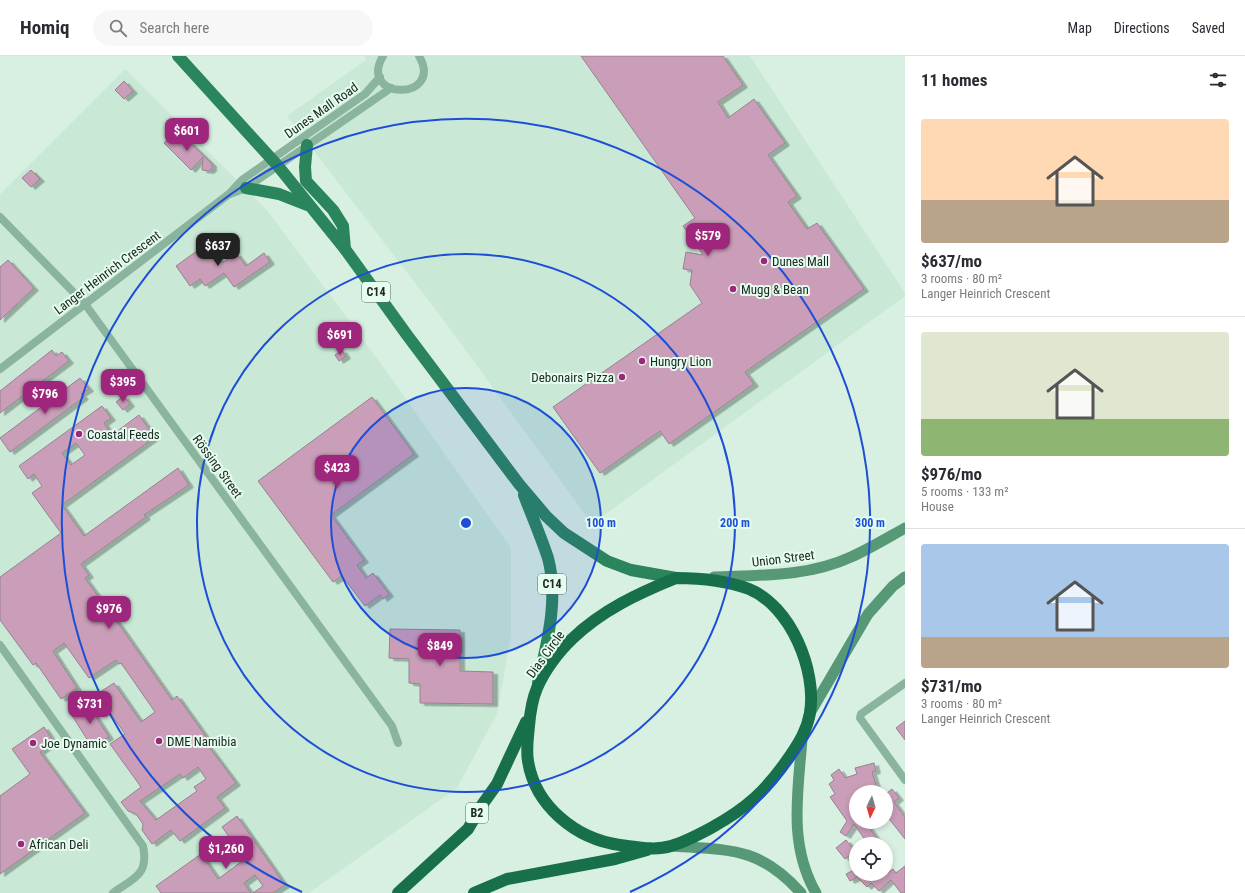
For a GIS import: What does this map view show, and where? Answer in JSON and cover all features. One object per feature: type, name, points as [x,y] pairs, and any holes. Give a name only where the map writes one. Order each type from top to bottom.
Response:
[{"type":"highway","name":"Dias Circle","points":[[676,578],[704,578],[750,590],[782,614],[799,643],[806,662],[810,713],[802,739],[775,778],[752,802],[732,816],[700,834],[670,846],[652,849],[603,843],[583,834],[558,817],[538,792],[528,761],[530,713],[537,688],[553,663],[571,640],[594,620],[638,593],[676,578]]},
{"type":"highway","name":"B2","points":[[398,893],[468,829],[482,805],[497,784],[530,713]]},
{"type":"highway","points":[[474,893],[507,879],[615,860],[652,849]]},
{"type":"main road","name":"C14","points":[[178,56],[274,162],[346,249],[407,335],[519,484],[546,516],[564,533],[607,562],[631,570],[676,578]]},
{"type":"main road","points":[[308,145],[305,159],[306,181],[333,210],[343,226],[346,249]]},
{"type":"main road","points":[[246,188],[279,194],[310,206]]},
{"type":"main road","name":"C14","points":[[519,484],[548,560],[552,588],[550,630],[537,688]]},
{"type":"main road","name":"Union Street","points":[[704,578],[788,574],[822,567],[850,558],[905,528]]},
{"type":"main road","points":[[810,713],[868,614],[893,586],[905,577]]},
{"type":"main road","points":[[802,739],[796,831],[803,866],[816,893]]},
{"type":"main road","points":[[670,846],[730,850],[746,853],[765,861],[778,870],[801,893]]},
{"type":"street","points":[[383,56],[379,66],[380,77],[391,88],[406,90],[416,85],[423,72],[422,61],[419,56]]},
{"type":"street","name":"Dunes Mall Road","points":[[274,162],[365,94],[380,77]]},
{"type":"street","name":"Dunes Mall Road","points":[[274,162],[308,145],[391,88]]},
{"type":"street","name":"Langer Heinrich Crescent","points":[[229,194],[246,188],[274,162]]},
{"type":"street","name":"Langer Heinrich Crescent","points":[[0,369],[229,194],[242,180],[274,162]]},
{"type":"street","name":"Rössing Street","points":[[0,217],[85,304],[392,726],[398,742]]},
{"type":"street","points":[[0,645],[143,846],[146,860],[141,872],[113,893]]},
{"type":"street","points":[[905,683],[861,714],[860,718],[905,780]]},
{"type":"shaded area","name":"Dunes Mall","points":[[364,56],[750,56],[905,293],[905,296],[592,524],[448,326],[287,116],[366,60]]},
{"type":"shaded area","points":[[125,69],[267,210],[382,365],[511,548],[511,635],[497,714],[457,788],[309,893],[0,893],[0,194]]},
{"type":"building","name":"Dunes Mall","points":[[581,56],[723,56],[743,85],[718,102],[728,118],[754,99],[785,143],[768,155],[797,196],[788,202],[807,229],[817,223],[864,289],[745,372],[754,384],[669,444],[660,431],[600,473],[553,407],[702,303],[690,285],[692,270],[683,269],[686,252],[703,255],[683,226],[695,218]]},
{"type":"building","points":[[124,81],[133,91],[124,99],[115,90]]},
{"type":"building","points":[[177,130],[212,164],[212,169],[209,171],[202,170],[203,157],[191,170],[164,143]]},
{"type":"building","points":[[31,170],[40,179],[31,187],[22,178]]},
{"type":"building","points":[[208,243],[222,263],[236,253],[246,266],[264,253],[270,262],[234,287],[224,273],[205,286],[200,279],[190,286],[176,266]]},
{"type":"building","points":[[8,260],[34,288],[0,320],[0,267]]},
{"type":"building","points":[[52,350],[56,356],[62,352],[69,361],[0,413],[0,391]]},
{"type":"building","points":[[342,350],[346,356],[339,361],[335,355]]},
{"type":"building","points":[[80,378],[89,389],[81,394],[84,397],[10,452],[0,438]]},
{"type":"building","points":[[124,396],[130,404],[123,410],[116,402]]},
{"type":"building","points":[[372,397],[414,454],[331,515],[364,560],[357,565],[366,578],[373,573],[389,594],[383,599],[380,595],[365,606],[342,576],[333,582],[258,481]]},
{"type":"building","points":[[102,406],[111,418],[104,423],[112,435],[139,415],[155,437],[62,505],[84,536],[178,468],[189,485],[144,515],[146,517],[81,564],[89,575],[85,578],[101,600],[105,598],[112,608],[109,610],[172,700],[177,696],[207,738],[204,740],[236,783],[217,797],[225,808],[180,841],[171,830],[152,844],[142,830],[143,824],[136,814],[128,811],[121,802],[141,787],[110,744],[125,734],[97,694],[114,683],[141,722],[155,712],[121,663],[119,664],[116,660],[89,678],[64,643],[53,651],[77,688],[61,699],[36,663],[33,665],[0,620],[0,577],[61,533],[32,493],[42,486],[34,474],[28,479],[19,466]],"holes":[[[76,443],[85,455],[71,465],[62,453]],[[198,767],[206,779],[194,787],[197,791],[156,820],[140,801],[180,774],[183,778]]]},
{"type":"building","points":[[390,629],[460,630],[460,671],[493,672],[493,704],[420,703],[420,684],[409,683],[409,659],[389,658]]},
{"type":"building","points":[[87,703],[109,737],[92,747],[71,714]]},
{"type":"building","points":[[905,721],[905,740],[896,728]]},
{"type":"building","name":"African Deli","points":[[44,727],[54,742],[40,752],[85,813],[0,874],[0,796],[30,774],[12,749]]},
{"type":"building","points":[[874,763],[876,771],[872,772],[876,785],[849,785],[849,829],[851,829],[846,836],[840,832],[847,821],[830,797],[835,794],[829,784],[834,780],[831,775],[839,769],[845,778],[857,774],[855,768]]},
{"type":"building","points":[[893,790],[899,798],[894,802],[905,817],[905,839],[893,824]]},
{"type":"building","points":[[237,816],[285,885],[273,893],[253,893],[263,886],[255,875],[244,883],[251,893],[161,893],[156,886],[201,854],[218,879],[245,859],[222,827]]},
{"type":"building","points":[[858,829],[870,829],[876,837],[863,837]]},
{"type":"building","points":[[846,840],[849,844],[849,856],[845,859],[836,848]]},
{"type":"building","points":[[905,866],[905,893],[901,893],[892,881],[893,881],[893,869],[896,873]]},
{"type":"building","points":[[849,872],[849,879],[846,874]]},
{"type":"building","points":[[861,881],[890,881],[879,891],[871,883],[867,887]]},
{"type":"place","name":"Dunes Mall","points":[[764,261]]},
{"type":"place","name":"Mugg & Bean","points":[[733,289]]},
{"type":"place","name":"Hungry Lion","points":[[642,361]]},
{"type":"place","name":"Debonairs Pizza","points":[[622,377]]},
{"type":"place","name":"Coastal Feeds","points":[[79,434]]},
{"type":"place","name":"DME Namibia","points":[[159,741]]},
{"type":"place","name":"Joe Dynamic","points":[[33,743]]},
{"type":"place","name":"African Deli","points":[[21,844]]}]
